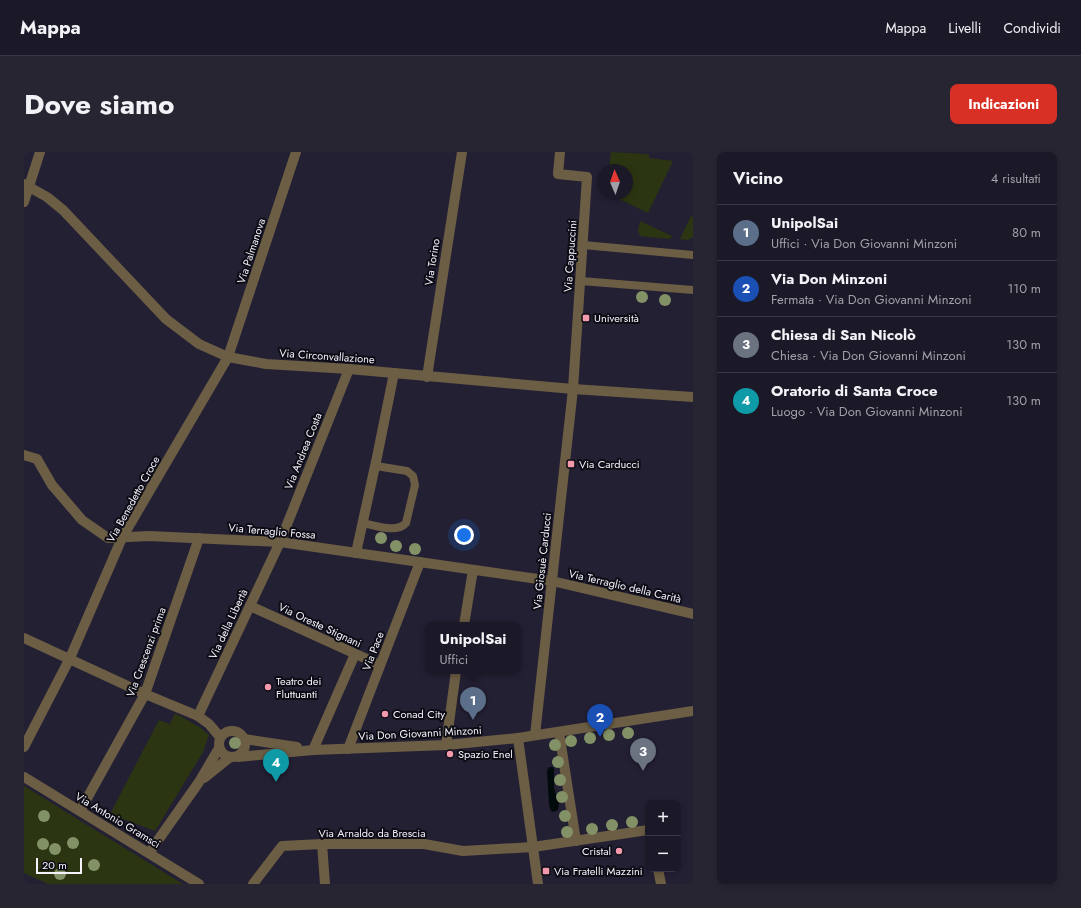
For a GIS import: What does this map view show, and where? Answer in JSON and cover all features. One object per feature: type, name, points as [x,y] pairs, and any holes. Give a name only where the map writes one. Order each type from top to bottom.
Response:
[{"type":"street","points":[[24,202],[26,185],[40,152]]},
{"type":"street","name":"Via Palmanova","points":[[228,357],[296,152]]},
{"type":"street","name":"Via Torino","points":[[427,377],[462,152]]},
{"type":"street","name":"Via Cappuccini","points":[[560,152],[558,174],[587,176],[573,389]]},
{"type":"street","name":"Via Circonvallazione","points":[[26,185],[63,210],[166,319],[199,344],[228,357],[266,364],[349,369],[573,389],[693,397]]},
{"type":"street","name":"Via Benedetto Croce","points":[[24,748],[70,658],[122,538],[228,357]]},
{"type":"street","name":"Via Andrea Costa","points":[[280,542],[349,369]]},
{"type":"street","points":[[356,553],[377,462],[394,373]]},
{"type":"street","name":"Via Giosuè Carducci","points":[[535,735],[573,389]]},
{"type":"street","name":"Via Terraglio Fossa","points":[[24,455],[37,459],[52,485],[82,520],[108,538],[148,536],[280,542],[552,581]]},
{"type":"street","name":"Via Crescenzi prima","points":[[80,811],[145,694],[199,538]]},
{"type":"street","name":"Via della Libertà","points":[[198,716],[280,542]]},
{"type":"street","name":"Via Pace","points":[[348,749],[420,562]]},
{"type":"street","points":[[464,622],[473,570]]},
{"type":"street","name":"Via Terraglio della Carità","points":[[552,581],[693,614]]},
{"type":"street","name":"Via Oreste Stignani","points":[[250,606],[380,666]]},
{"type":"street","points":[[24,638],[145,694],[198,716],[209,724],[220,737],[219,748],[199,782],[149,853]]},
{"type":"street","name":"Via Pace","points":[[313,750],[354,654]]},
{"type":"street","points":[[446,745],[456,674]]},
{"type":"street","name":"Via Don Giovanni Minzoni","points":[[234,757],[313,750],[446,745],[518,738],[693,712]]},
{"type":"street","name":"Via Don Giovanni Minzoni","points":[[220,737],[224,733],[233,731],[238,732],[244,739],[313,750]]},
{"type":"street","points":[[559,732],[576,841]]},
{"type":"street","points":[[518,738],[538,884]]},
{"type":"street","points":[[199,782],[244,750],[244,739]]},
{"type":"street","points":[[219,748],[222,754],[234,757]]},
{"type":"street","name":"Via Antonio Gramsci","points":[[24,777],[199,884]]},
{"type":"street","name":"Via Arnaldo da Brescia","points":[[253,884],[282,846],[322,844],[424,844],[463,851],[533,847],[645,830]]},
{"type":"street","points":[[322,844],[325,884]]},
{"type":"street","points":[[659,872],[661,884]]},
{"type":"lane","points":[[583,245],[693,255]]},
{"type":"lane","points":[[580,281],[693,290]]},
{"type":"lane","points":[[362,523],[392,528],[404,526],[406,523],[414,485],[413,476],[406,471],[377,462]]},
{"type":"green space","points":[[611,152],[649,154],[649,158],[673,161],[648,213],[621,200],[633,200],[633,164],[610,164]]},
{"type":"green space","points":[[691,216],[693,217],[693,237],[688,240],[680,239]]},
{"type":"green space","points":[[640,221],[672,236],[670,239],[640,236],[638,231]]},
{"type":"green space","points":[[175,713],[201,728],[209,735],[203,752],[155,831],[110,814],[159,720],[170,724]]},
{"type":"green space","points":[[24,786],[183,884],[48,884],[24,873]]},
{"type":"shaded area","points":[[549,767],[553,767],[554,769],[554,788],[559,804],[558,810],[554,812],[551,811],[549,805],[547,771]]},
{"type":"place","name":"Università","points":[[586,318]]},
{"type":"place","name":"Via Carducci","points":[[571,464]]},
{"type":"place","name":"Teatro dei Fluttuanti","points":[[268,687]]},
{"type":"place","name":"Conad City","points":[[385,714]]},
{"type":"place","name":"UnipolSai","points":[[473,720]]},
{"type":"place","name":"Via Don Minzoni","points":[[600,737]]},
{"type":"place","name":"Spazio Enel","points":[[450,754]]},
{"type":"place","name":"Chiesa di San Nicolò","points":[[643,771]]},
{"type":"place","name":"Oratorio di Santa Croce","points":[[276,782]]},
{"type":"place","name":"Cristal","points":[[619,851]]},
{"type":"place","name":"Via Fratelli Mazzini","points":[[546,871]]}]
